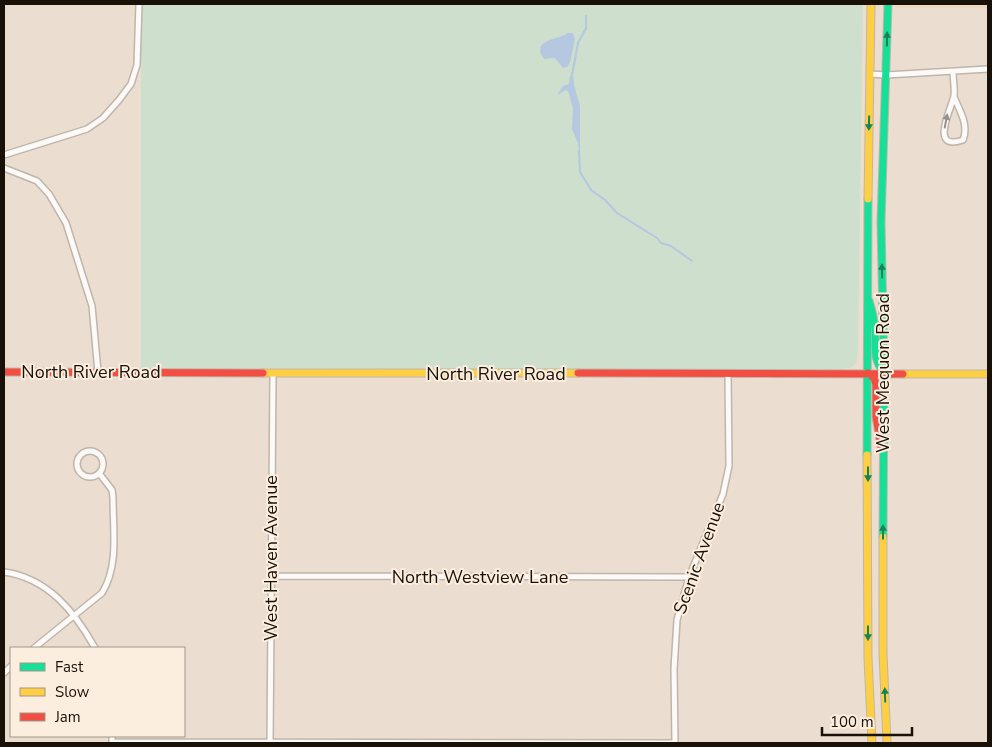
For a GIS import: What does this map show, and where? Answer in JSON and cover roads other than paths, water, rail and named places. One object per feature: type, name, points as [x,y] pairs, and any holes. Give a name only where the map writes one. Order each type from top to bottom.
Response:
[{"type":"main road","name":"West Mequon Road","points":[[871,4],[866,295],[868,373],[868,658],[872,743]]},
{"type":"main road","name":"West Mequon Road","points":[[888,4],[881,221],[884,372],[883,646],[888,743]]},
{"type":"main road","points":[[866,295],[872,310],[875,328],[875,361],[884,372]]},
{"type":"main road","name":"North River Road","points":[[4,372],[728,374],[884,372],[988,374]]},
{"type":"main road","points":[[868,373],[875,381],[876,417],[884,458]]},
{"type":"street","points":[[4,155],[87,129],[103,118],[131,84],[137,64],[139,4]]},
{"type":"street","points":[[870,74],[886,75],[988,69]]},
{"type":"street","points":[[953,72],[954,96],[961,112],[966,133],[963,140],[956,143],[949,141],[944,135],[946,116],[954,96]]},
{"type":"street","points":[[4,168],[37,181],[50,194],[66,223],[92,306],[98,372]]},
{"type":"street","name":"West Haven Avenue","points":[[270,743],[273,373]]},
{"type":"street","name":"Scenic Avenue","points":[[675,743],[674,669],[677,620],[690,577],[723,494],[729,466],[728,374]]},
{"type":"street","points":[[88,452],[96,454],[102,460],[99,473],[88,477],[81,474],[78,471],[77,463],[80,456],[88,452]]},
{"type":"street","points":[[35,647],[102,593],[109,582],[113,564],[112,490],[99,473]]},
{"type":"street","points":[[4,572],[39,583],[59,598],[74,616],[94,647]]},
{"type":"street","name":"North Westview Lane","points":[[271,576],[690,577]]},
{"type":"street","points":[[112,740],[270,743],[675,743]]},
{"type":"water","points":[[568,33],[573,33],[575,39],[570,62],[567,67],[563,68],[555,58],[544,59],[541,52],[543,44]]},
{"type":"water","points":[[573,75],[580,106],[579,151],[572,129],[573,108],[568,91],[566,90],[557,95],[563,86],[569,84],[570,76]]},
{"type":"waterway","points":[[572,75],[578,43],[586,28],[586,16]]},
{"type":"waterway","points":[[579,151],[580,172],[591,190],[605,200],[617,213],[657,238],[661,243],[671,246],[692,261]]}]
